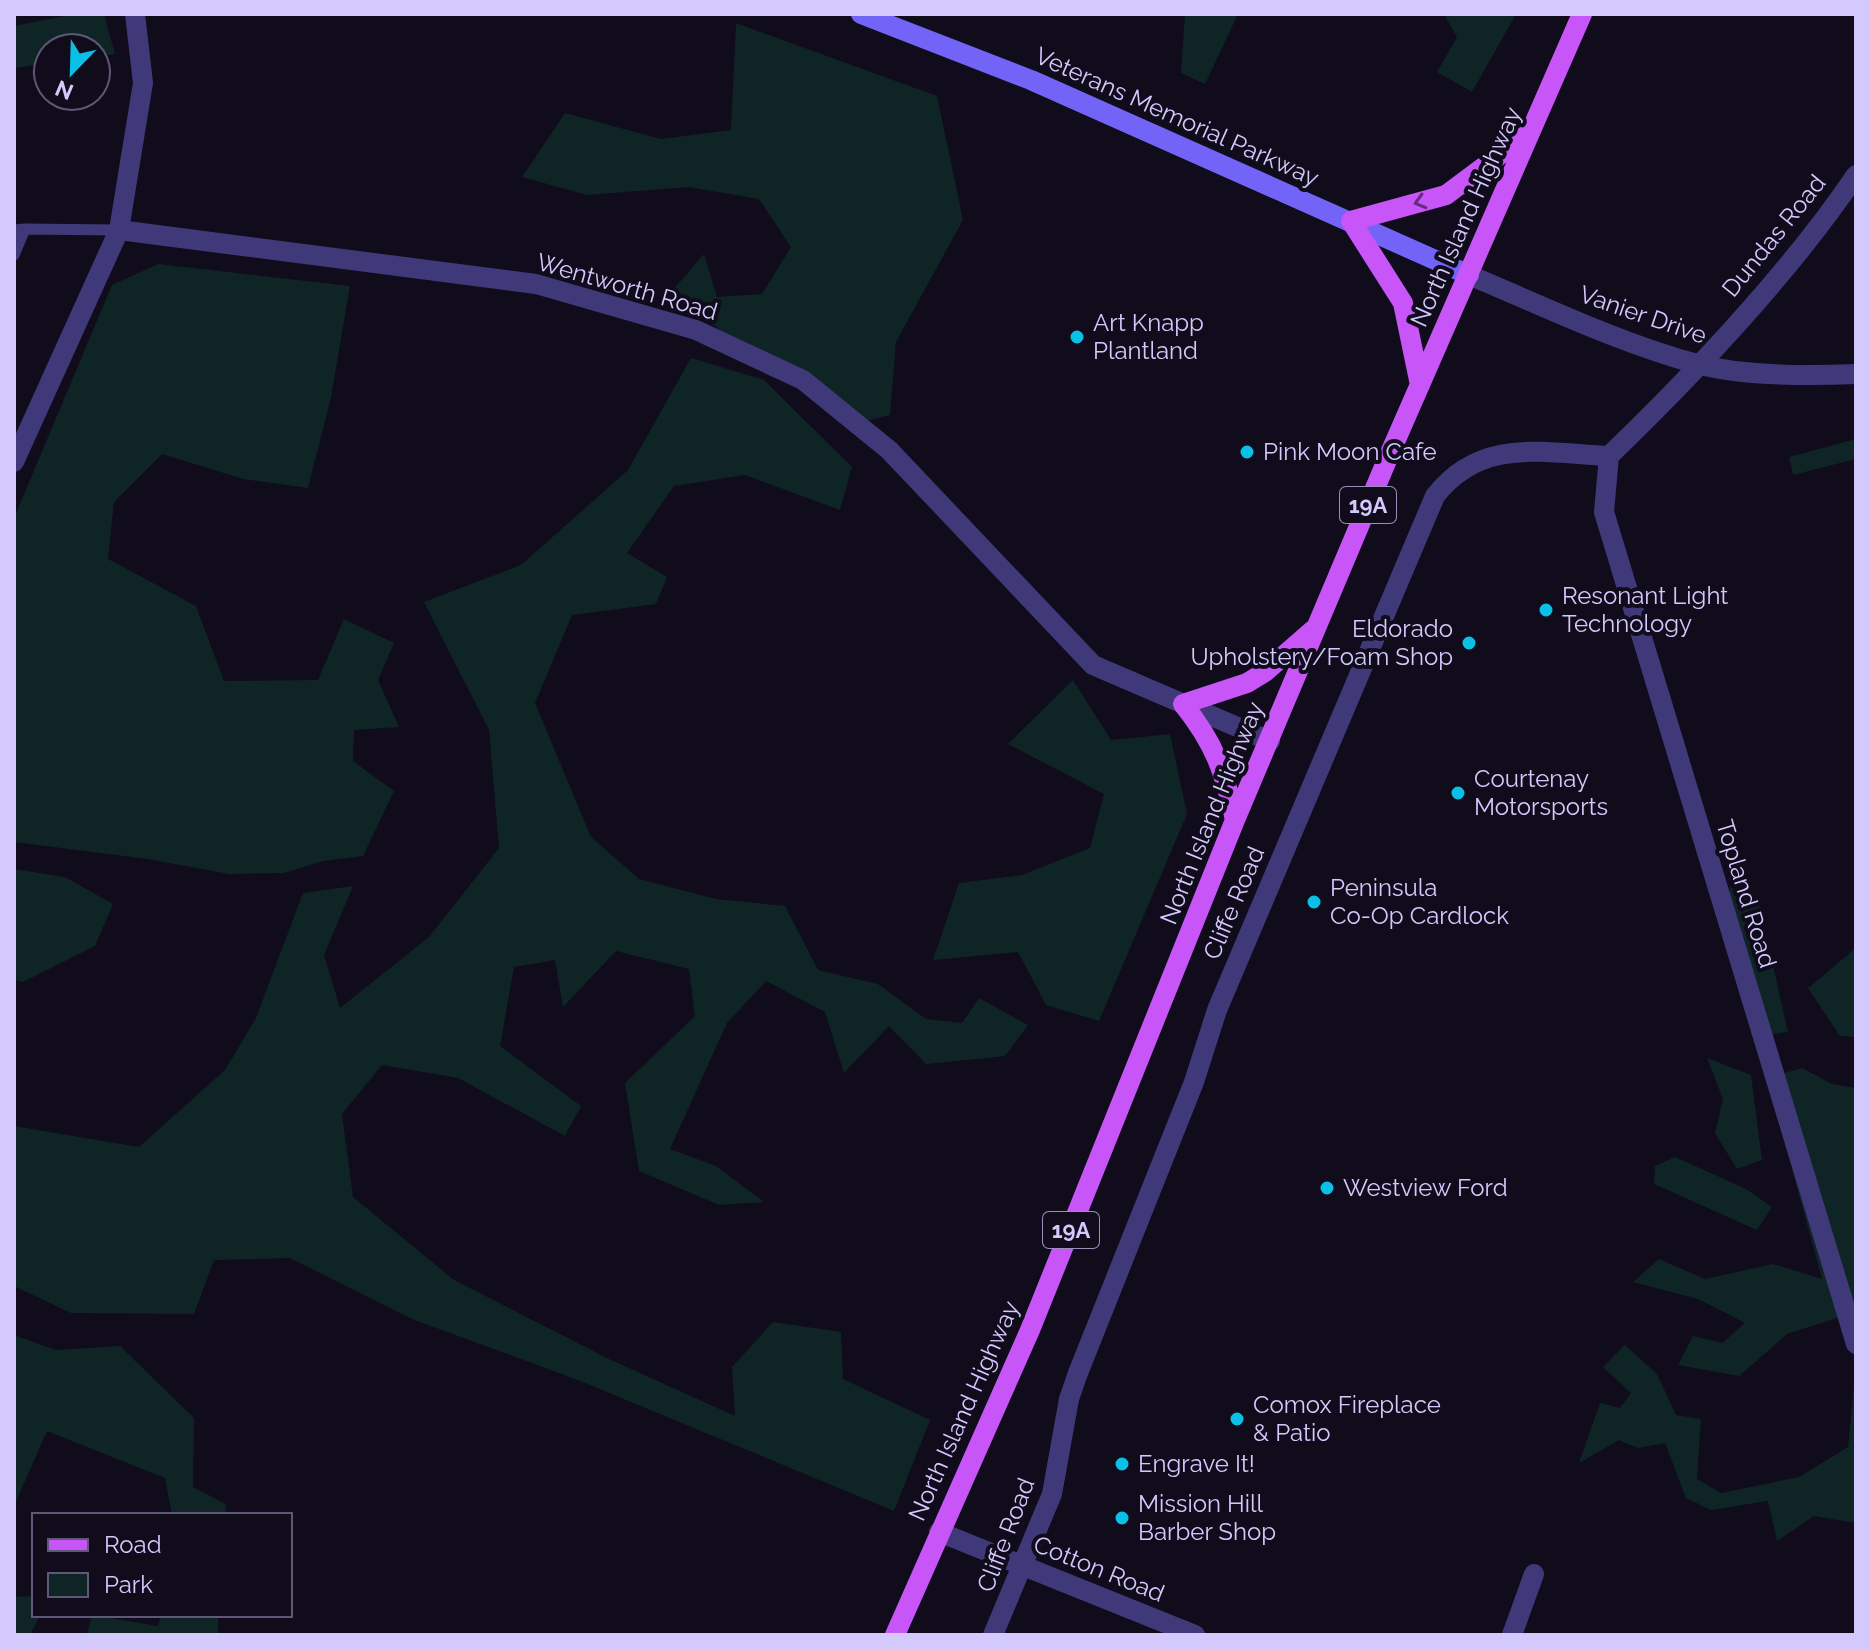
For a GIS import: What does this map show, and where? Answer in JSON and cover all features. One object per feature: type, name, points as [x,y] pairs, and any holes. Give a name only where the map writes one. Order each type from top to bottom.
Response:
[{"type":"main road","name":"Veterans Memorial Parkway","points":[[861,14],[1031,80],[1469,275]]},
{"type":"main road","name":"North Island Highway","points":[[895,1635],[1030,1330],[1235,820],[1582,14]]},
{"type":"main road","points":[[1420,385],[1403,303],[1351,221],[1446,195],[1532,131]]},
{"type":"main road","points":[[1235,820],[1224,770],[1209,737],[1183,704],[1256,678],[1318,626]]},
{"type":"street","points":[[14,462],[119,230],[143,83],[135,14]]},
{"type":"street","name":"Dundas Road","points":[[1699,365],[1834,207],[1856,175]]},
{"type":"street","name":"Wentworth Road","points":[[119,230],[536,284],[696,330],[803,380],[889,450],[1093,665],[1270,741]]},
{"type":"street","name":"Vanier Drive","points":[[1469,275],[1588,325],[1699,365],[1805,376],[1856,374]]},
{"type":"street","points":[[1609,456],[1699,365]]},
{"type":"street","name":"Cliffe Road","points":[[993,1635],[1052,1494],[1069,1399],[1078,1373],[1194,1082],[1217,1010],[1429,507],[1458,471],[1478,460],[1524,452],[1609,456]]},
{"type":"street","name":"Topland Road","points":[[1609,456],[1604,512],[1856,1344]]},
{"type":"street","name":"Cotton Road","points":[[939,1532],[1195,1635]]},
{"type":"street","points":[[1512,1635],[1534,1574]]},
{"type":"lane","points":[[14,255],[19,230],[119,230]]},
{"type":"green space","points":[[74,14],[104,14],[109,32],[32,32],[32,65],[14,68],[14,26]]},
{"type":"green space","points":[[1185,14],[1238,14],[1205,84],[1181,73]]},
{"type":"green space","points":[[1444,14],[1516,14],[1472,92],[1437,72],[1457,37]]},
{"type":"green space","points":[[736,23],[937,96],[963,220],[896,342],[890,415],[858,423],[726,335],[672,291],[704,254],[717,297],[762,294],[791,247],[759,199],[688,187],[587,195],[522,177],[565,113],[661,139],[731,130]]},
{"type":"green space","points":[[158,264],[350,286],[331,397],[308,488],[243,479],[162,454],[114,502],[108,559],[196,606],[224,681],[318,680],[344,619],[394,643],[378,680],[399,727],[354,730],[353,761],[394,791],[363,856],[323,861],[284,873],[229,874],[148,859],[14,842],[14,518],[112,285]]},
{"type":"green space","points":[[691,358],[764,380],[852,467],[840,510],[745,475],[674,486],[627,553],[667,577],[656,604],[572,615],[535,703],[591,837],[639,879],[716,899],[785,906],[818,970],[878,984],[926,1019],[962,1023],[979,998],[1028,1025],[1005,1056],[926,1064],[889,1026],[844,1073],[825,1012],[766,981],[727,1023],[670,1149],[716,1166],[764,1202],[719,1205],[639,1171],[625,1083],[695,1016],[689,969],[616,951],[563,1007],[555,960],[514,967],[500,1046],[581,1106],[565,1136],[458,1078],[382,1065],[342,1114],[353,1197],[454,1280],[609,1359],[735,1416],[732,1367],[773,1322],[841,1332],[843,1379],[930,1420],[894,1511],[578,1380],[412,1319],[290,1258],[214,1260],[194,1314],[71,1313],[14,1286],[14,1126],[139,1147],[225,1070],[256,1018],[303,893],[353,886],[324,955],[340,1008],[429,937],[499,848],[489,730],[424,602],[521,565],[628,470]]},
{"type":"green space","points":[[1856,439],[1856,459],[1793,475],[1789,457]]},
{"type":"green space","points":[[1073,680],[1111,740],[1170,734],[1187,814],[1099,1021],[1046,1005],[1018,952],[933,960],[959,883],[1022,875],[1090,848],[1104,794],[1008,744]]},
{"type":"green space","points":[[14,869],[65,877],[113,904],[95,946],[23,982],[14,980]]},
{"type":"green space","points":[[1730,887],[1758,899],[1788,1032],[1753,1036],[1723,939]]},
{"type":"green space","points":[[1856,948],[1856,1037],[1840,1036],[1808,988]]},
{"type":"green space","points":[[1707,1058],[1751,1075],[1762,1160],[1737,1169],[1715,1133],[1723,1099]]},
{"type":"green space","points":[[1802,1068],[1832,1084],[1856,1088],[1856,1312],[1787,1334],[1739,1376],[1678,1365],[1693,1336],[1722,1343],[1745,1323],[1698,1299],[1633,1282],[1659,1259],[1705,1279],[1773,1264],[1822,1279],[1767,1078]]},
{"type":"green space","points":[[1675,1157],[1746,1189],[1772,1207],[1757,1230],[1654,1184],[1655,1166]]},
{"type":"green space","points":[[14,1335],[56,1350],[120,1346],[194,1418],[193,1487],[226,1504],[225,1513],[172,1513],[165,1478],[47,1431],[14,1506]]},
{"type":"green space","points":[[1625,1345],[1657,1374],[1676,1415],[1701,1419],[1697,1479],[1721,1493],[1799,1477],[1848,1447],[1856,1367],[1856,1523],[1814,1516],[1777,1541],[1768,1501],[1711,1510],[1686,1498],[1665,1443],[1638,1448],[1619,1440],[1579,1463],[1600,1403],[1620,1408],[1631,1393],[1603,1367]]},
{"type":"green space","points":[[32,1596],[32,1617],[39,1617],[30,1635],[14,1635],[14,1597]]},
{"type":"green space","points":[[92,1617],[158,1626],[160,1617],[218,1617],[218,1635],[87,1635]]},
{"type":"place","name":"Art Knapp Plantland","points":[[1077,337]]},
{"type":"place","name":"Pink Moon Cafe","points":[[1247,452]]},
{"type":"place","name":"Resonant Light Technology","points":[[1546,610]]},
{"type":"place","name":"Eldorado Upholstery/Foam Shop","points":[[1469,643]]},
{"type":"place","name":"Courtenay Motorsports","points":[[1458,793]]},
{"type":"place","name":"Peninsula Co-Op Cardlock","points":[[1314,902]]},
{"type":"place","name":"Westview Ford","points":[[1327,1188]]},
{"type":"place","name":"Comox Fireplace & Patio","points":[[1237,1419]]},
{"type":"place","name":"Engrave It!","points":[[1122,1464]]},
{"type":"place","name":"Mission Hill Barber Shop","points":[[1122,1518]]}]
